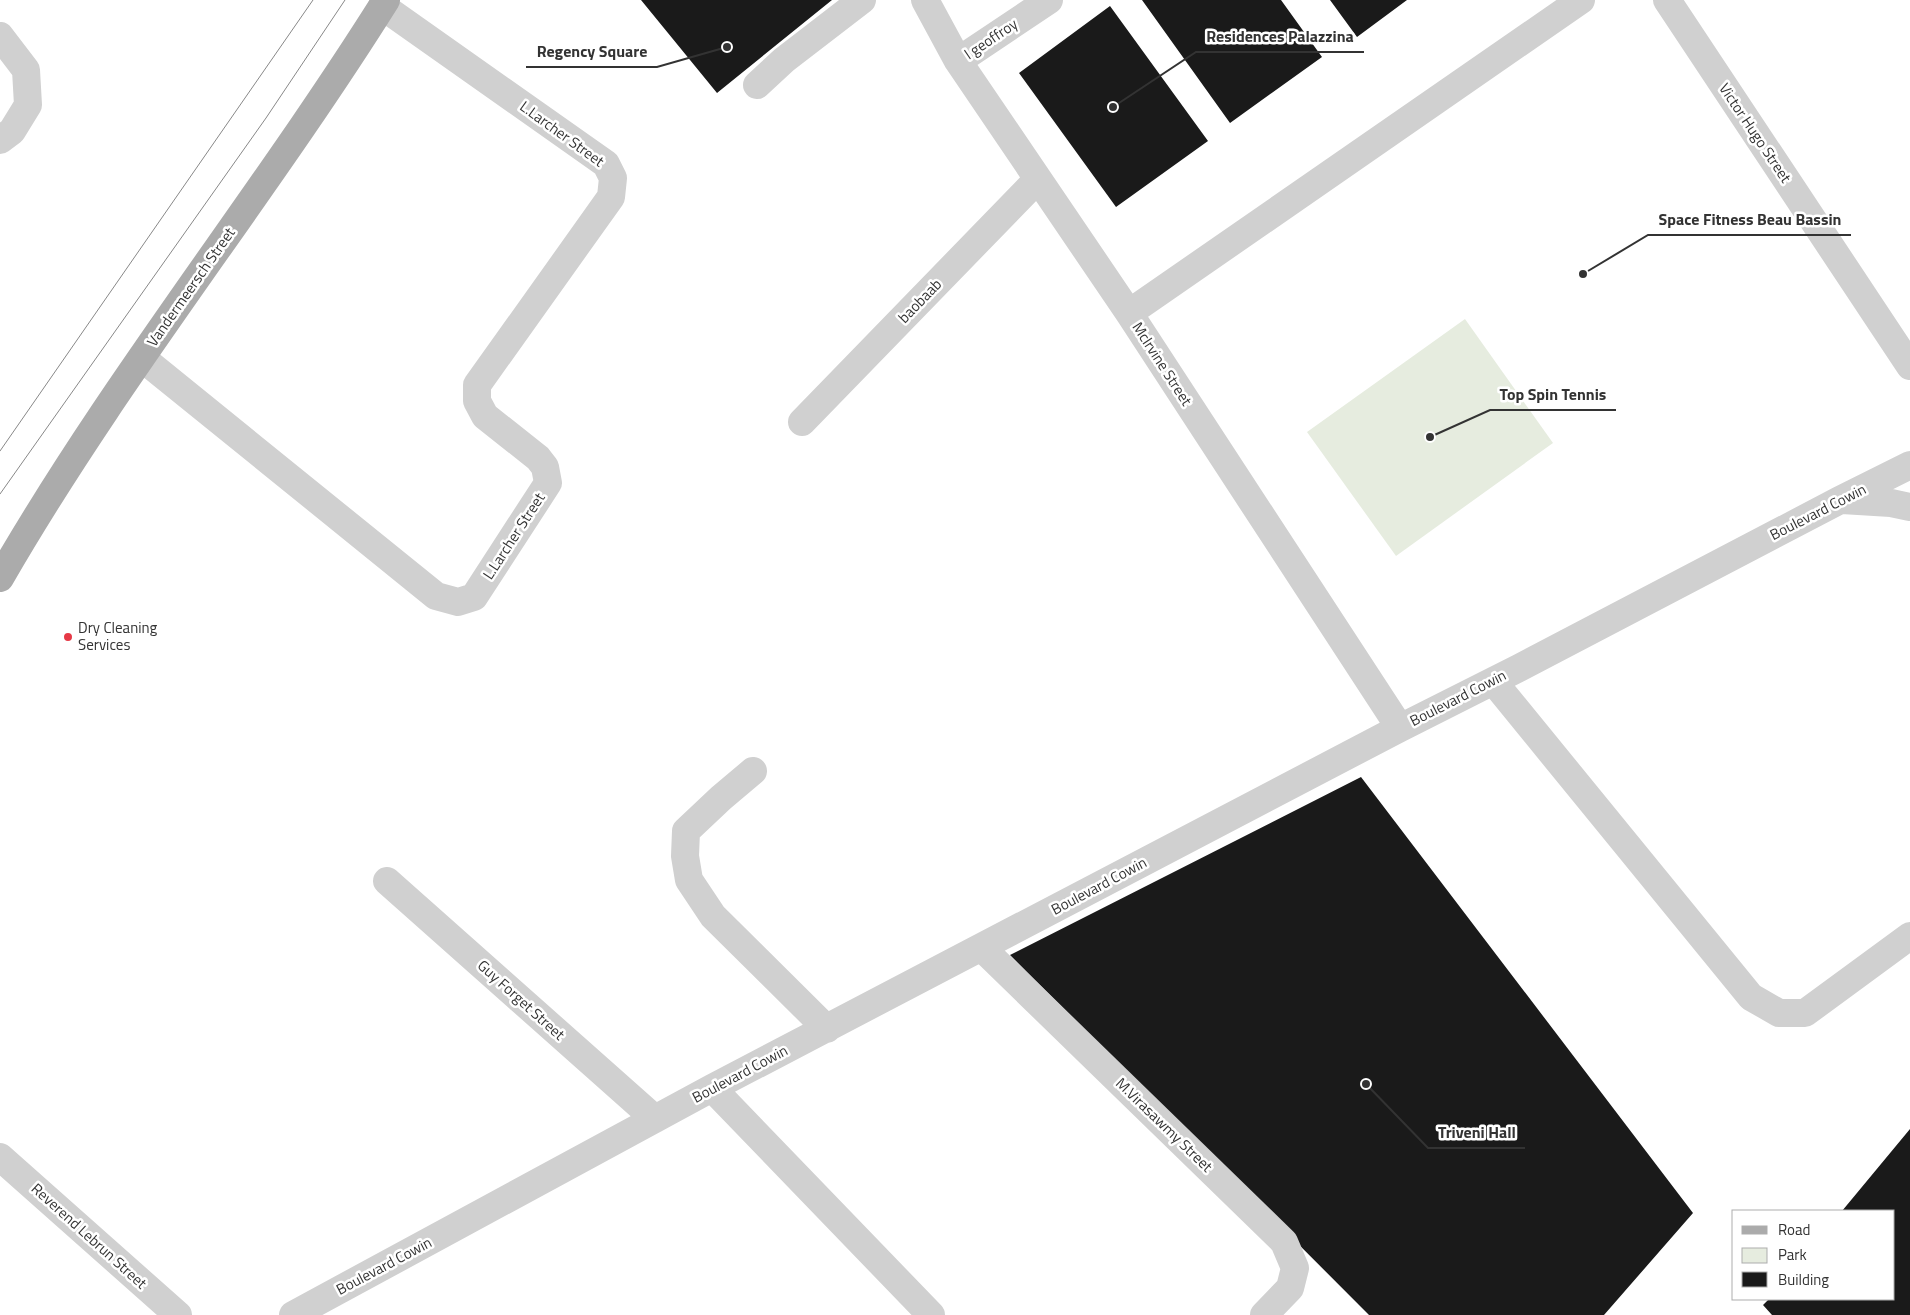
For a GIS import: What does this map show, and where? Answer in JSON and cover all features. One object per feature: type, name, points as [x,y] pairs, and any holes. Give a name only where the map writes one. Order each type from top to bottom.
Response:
[{"type":"main road","name":"Vandermeersch Street","points":[[0,578],[37,514],[142,358],[332,86],[384,3]]},
{"type":"street","points":[[757,85],[784,60],[862,0]]},
{"type":"street","name":"Mclrvine Street","points":[[925,0],[958,62],[1129,313],[1400,728]]},
{"type":"street","name":"l geoffroy","points":[[958,62],[1049,0]]},
{"type":"street","points":[[1129,313],[1581,0]]},
{"type":"street","name":"Victor Hugo Street","points":[[1667,0],[1910,366]]},
{"type":"street","name":"L.Larcher Street","points":[[142,358],[436,596],[458,602],[474,597],[548,483],[545,467],[538,458],[485,416],[478,401],[477,385],[611,196],[613,178],[606,164],[384,3]]},
{"type":"street","points":[[0,36],[26,70],[28,105],[12,131],[0,140]]},
{"type":"street","name":"baobaab","points":[[802,422],[1038,179]]},
{"type":"street","name":"Boulevard Cowin","points":[[293,1315],[712,1088],[1400,728],[1493,682],[1910,465]]},
{"type":"street","points":[[1840,500],[1892,503],[1910,507]]},
{"type":"street","points":[[1493,682],[1751,997],[1780,1013],[1805,1013],[1910,936]]},
{"type":"street","points":[[753,771],[686,831],[685,856],[688,880],[713,916],[827,1028]]},
{"type":"street","name":"Guy Forget Street","points":[[386,881],[655,1119]]},
{"type":"street","name":"M.Virasawmy Street","points":[[982,948],[1284,1242],[1295,1268],[1290,1288],[1264,1315]]},
{"type":"street","points":[[712,1088],[931,1315]]},
{"type":"street","name":"Reverend Lebrun Street","points":[[0,1157],[178,1315]]},
{"type":"green space","points":[[1465,319],[1553,443],[1396,556],[1307,432]]},
{"type":"building","points":[[641,0],[832,0],[717,93]]},
{"type":"building","points":[[1142,0],[1281,0],[1322,57],[1230,123]]},
{"type":"building","points":[[1330,0],[1407,0],[1357,37]]},
{"type":"building","points":[[1110,6],[1208,141],[1116,207],[1019,73]]},
{"type":"building","points":[[1361,777],[1693,1213],[1604,1315],[1369,1315],[1010,955]]},
{"type":"building","points":[[1910,1129],[1910,1315],[1772,1315],[1763,1305],[1768,1300],[1895,1300],[1895,1210],[1843,1210]]},
{"type":"tram line","points":[[0,451],[313,0]]},
{"type":"tram line","points":[[0,494],[266,118],[345,0]]},
{"type":"place","name":"Regency Square","points":[[727,47]]},
{"type":"place","name":"Residences Palazzina","points":[[1113,107]]},
{"type":"place","name":"Space Fitness Beau Bassin","points":[[1583,274]]},
{"type":"place","name":"Top Spin Tennis","points":[[1430,437]]},
{"type":"place","name":"Dry Cleaning Services","points":[[68,637]]},
{"type":"place","name":"Triveni Hall","points":[[1366,1084]]}]
